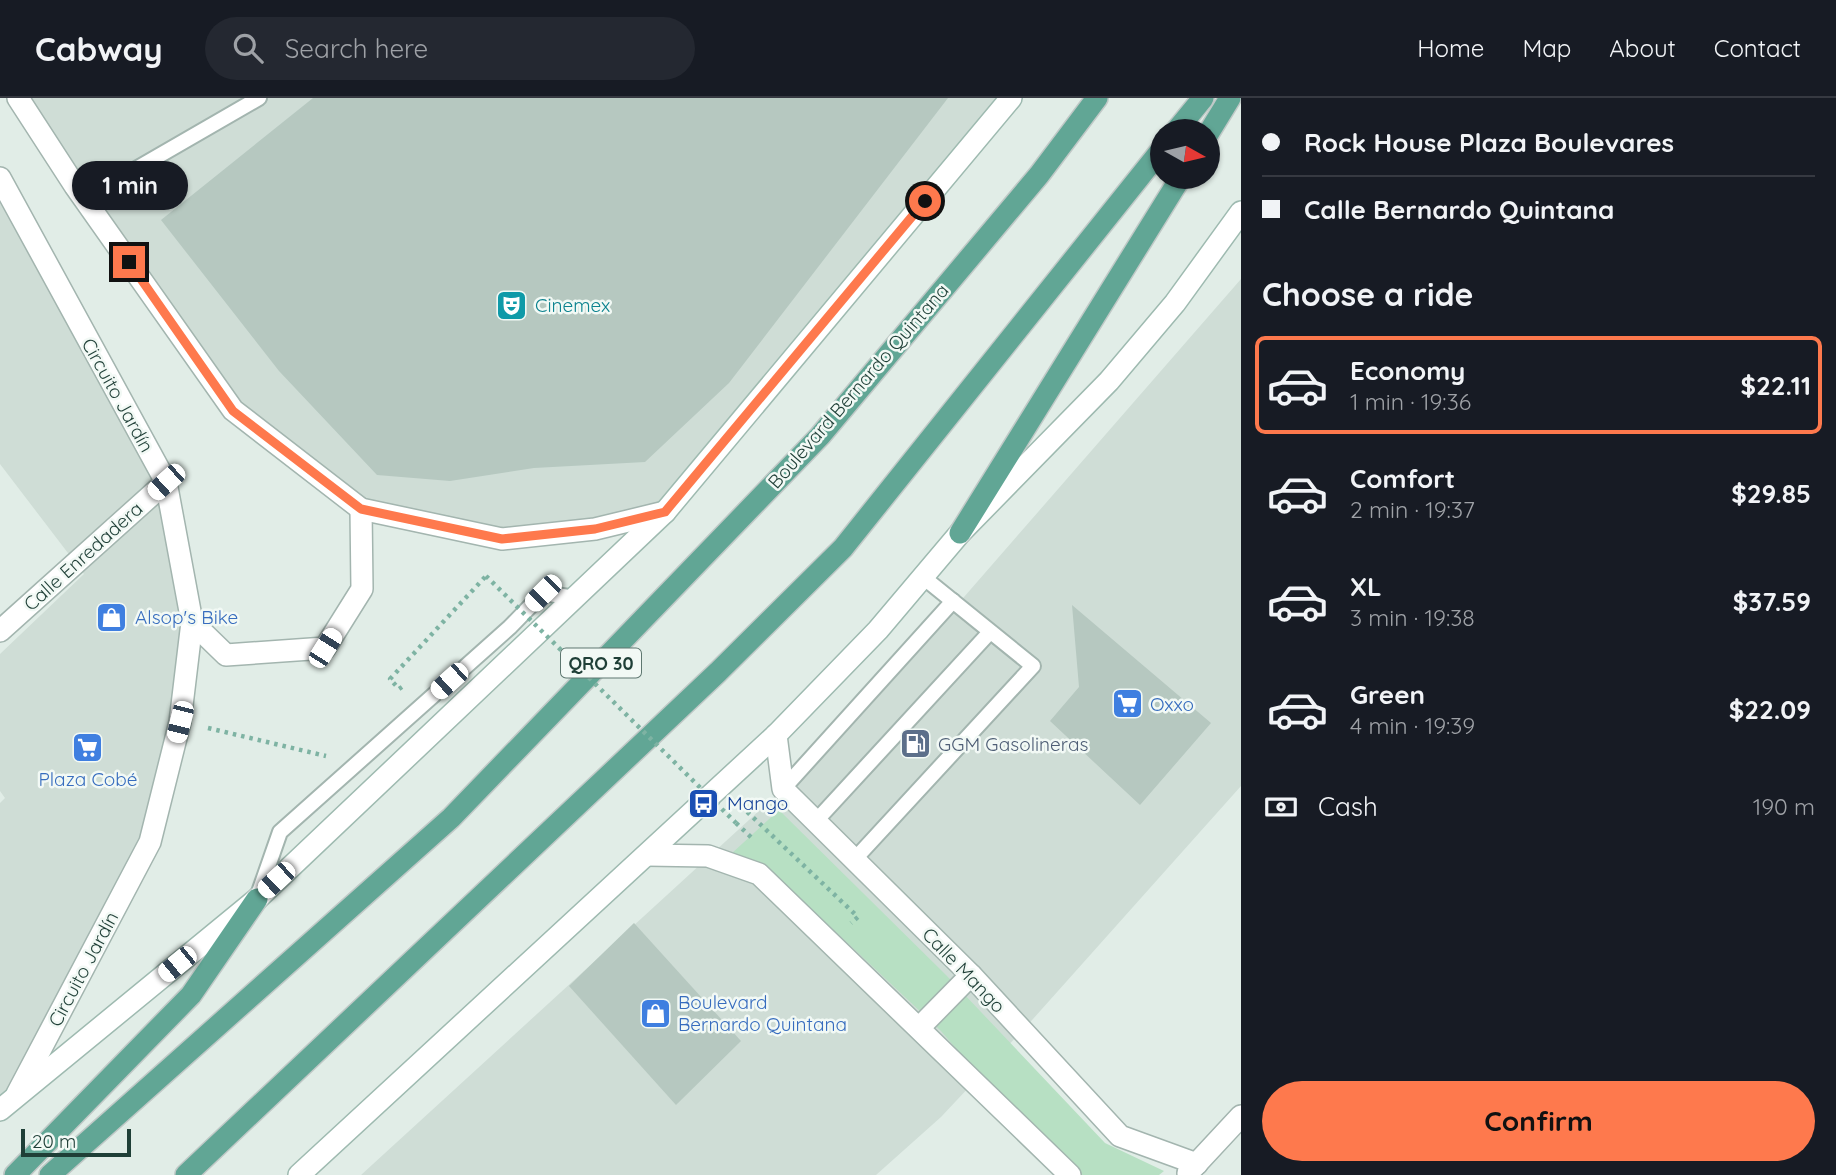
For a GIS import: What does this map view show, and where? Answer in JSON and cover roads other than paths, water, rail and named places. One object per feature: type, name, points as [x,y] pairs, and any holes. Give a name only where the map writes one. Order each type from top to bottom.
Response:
[{"type":"main road","name":"Boulevard Bernardo Quintana","points":[[50,1175],[451,818],[820,436],[1039,175],[1097,98]]},
{"type":"main road","points":[[1186,119],[1203,98]]},
{"type":"main road","points":[[1217,119],[1230,98]]},
{"type":"main road","points":[[186,1175],[708,682],[843,548],[1150,164]]},
{"type":"main road","points":[[960,533],[1174,189]]},
{"type":"main road","points":[[15,1175],[191,995],[257,899]]},
{"type":"street","points":[[18,98],[79,192],[233,411],[361,509],[502,539],[595,529],[665,512]]},
{"type":"street","points":[[0,1110],[257,899],[665,512],[1011,98]]},
{"type":"street","name":"Circuito Jardín","points":[[2,189],[166,482],[192,622],[180,722],[150,842],[17,1094]]},
{"type":"street","points":[[299,1175],[776,735],[878,630],[960,533],[1109,380],[1175,303],[1241,212]]},
{"type":"street","name":"Calle Enredadera","points":[[0,631],[166,482]]},
{"type":"street","points":[[192,622],[226,655],[325,648],[362,589],[361,509]]},
{"type":"street","points":[[776,735],[783,789]]},
{"type":"street","name":"Calle Mango","points":[[783,789],[971,975],[1120,1136],[1192,1169]]},
{"type":"street","points":[[647,855],[708,856],[759,874],[1070,1175]]},
{"type":"street","points":[[919,1028],[971,975]]},
{"type":"street","points":[[1192,1169],[1241,1116]]},
{"type":"lane","points":[[79,192],[259,98]]},
{"type":"lane","points":[[855,860],[1033,666],[923,577]]},
{"type":"lane","points":[[257,899],[280,832],[510,627],[543,593],[575,598]]},
{"type":"lane","points":[[783,789],[953,601]]},
{"type":"lane","points":[[816,821],[990,632]]},
{"type":"place","name":"Cinemex","points":[[512,305]]},
{"type":"place","name":"Alsop's Bike","points":[[112,617]]},
{"type":"place","name":"Oxxo","points":[[1127,704]]},
{"type":"place","name":"GGM Gasolineras","points":[[915,744]]},
{"type":"place","name":"Plaza Cobé","points":[[88,748]]},
{"type":"place","name":"Mango","points":[[704,803]]},
{"type":"place","name":"Boulevard Bernardo Quintana","points":[[655,1013]]}]
